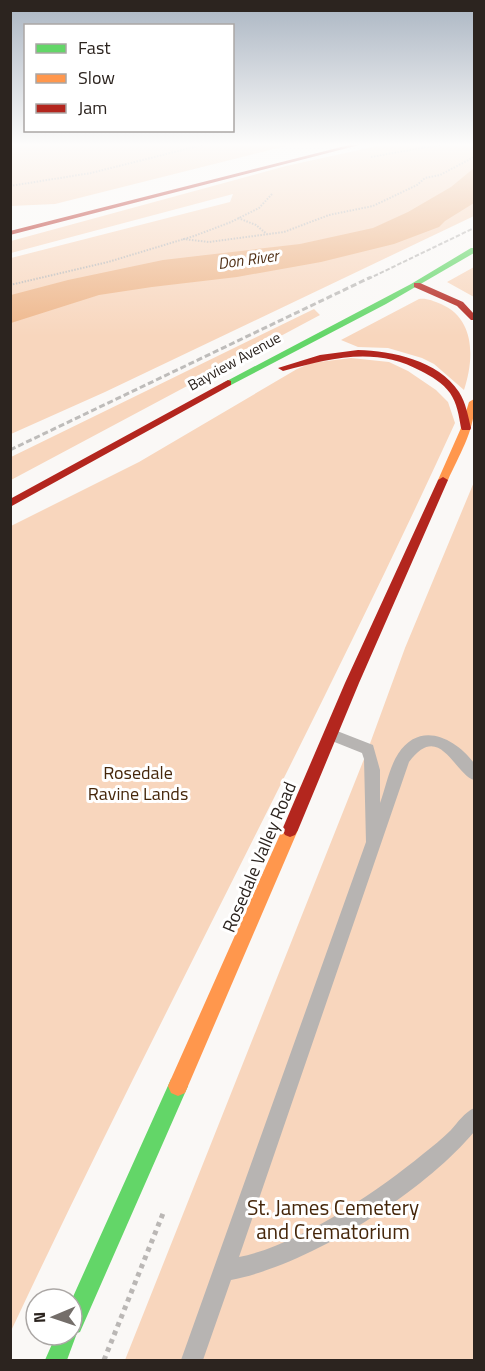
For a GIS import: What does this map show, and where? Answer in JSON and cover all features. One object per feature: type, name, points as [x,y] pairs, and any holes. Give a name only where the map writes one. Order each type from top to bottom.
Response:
[{"type":"main road","points":[[10,222],[65,208]]},
{"type":"main road","points":[[10,233],[108,208]]},
{"type":"main road","name":"Bayview Avenue","points":[[10,504],[339,322],[417,285],[474,250]]},
{"type":"main road","points":[[417,285],[460,304],[474,318]]},
{"type":"main road","points":[[200,398],[309,359],[362,352],[386,354],[410,360],[437,376],[452,389],[462,411],[466,428]]},
{"type":"main road","name":"Rosedale Valley Road","points":[[84,1297],[466,428],[474,402]]},
{"type":"lane","points":[[332,735],[368,749],[373,776],[370,826],[374,845]]},
{"type":"lane","points":[[192,1360],[403,759],[408,750],[415,745],[425,741],[438,742],[462,756],[474,774]]},
{"type":"lane","points":[[224,1271],[241,1270],[321,1236],[432,1162],[474,1118]]},
{"type":"path","points":[[10,285],[127,258],[183,239],[259,208]]},
{"type":"path","points":[[183,239],[209,243],[268,236],[329,214],[362,208]]},
{"type":"path","points":[[238,218],[256,225],[268,236]]},
{"type":"green space","points":[[132,208],[180,208],[11,253],[11,241]]},
{"type":"green space","points":[[207,208],[474,208],[474,216],[105,392],[11,434],[11,258]]},
{"type":"green space","points":[[474,267],[474,297],[447,282]]},
{"type":"green space","points":[[419,299],[433,301],[452,311],[461,320],[466,330],[470,366],[464,390],[434,364],[422,358],[388,348],[358,347],[341,340]]},
{"type":"green space","points":[[314,309],[320,315],[11,480],[11,457]]},
{"type":"green space","name":"Rosedale Ravine Lands","points":[[351,358],[389,362],[408,371],[436,390],[448,402],[455,423],[347,651],[121,1103],[32,1287],[24,1287],[24,1304],[11,1331],[11,526],[139,462],[311,363]]},
{"type":"green space","name":"St. James Cemetery and Crematorium","points":[[474,482],[474,1360],[125,1360],[368,749],[405,648]]},
{"type":"water","name":"Don River","points":[[415,208],[466,208],[439,227],[394,244],[321,262],[237,277],[99,295],[11,323],[11,295],[68,280],[163,260],[300,244],[373,228]]},
{"type":"railway","points":[[368,279],[474,228]]},
{"type":"railway","points":[[10,450],[371,277]]},
{"type":"traffic: fast","points":[[228,383],[383,302],[474,250]]},
{"type":"traffic: fast","points":[[84,1297],[178,1086]]},
{"type":"traffic: fast","points":[[56,1360],[62,1347]]},
{"type":"traffic: slow","points":[[443,480],[466,428],[474,402]]},
{"type":"traffic: slow","points":[[178,1086],[290,830]]},
{"type":"traffic: jam","points":[[10,233],[108,208]]},
{"type":"traffic: jam","points":[[417,285],[460,304],[474,318]]},
{"type":"traffic: jam","points":[[283,368],[339,354],[376,353],[395,356],[413,363],[450,386],[460,403],[466,428]]},
{"type":"traffic: jam","points":[[10,504],[228,383]]},
{"type":"traffic: jam","points":[[290,830],[352,683],[443,480]]}]
